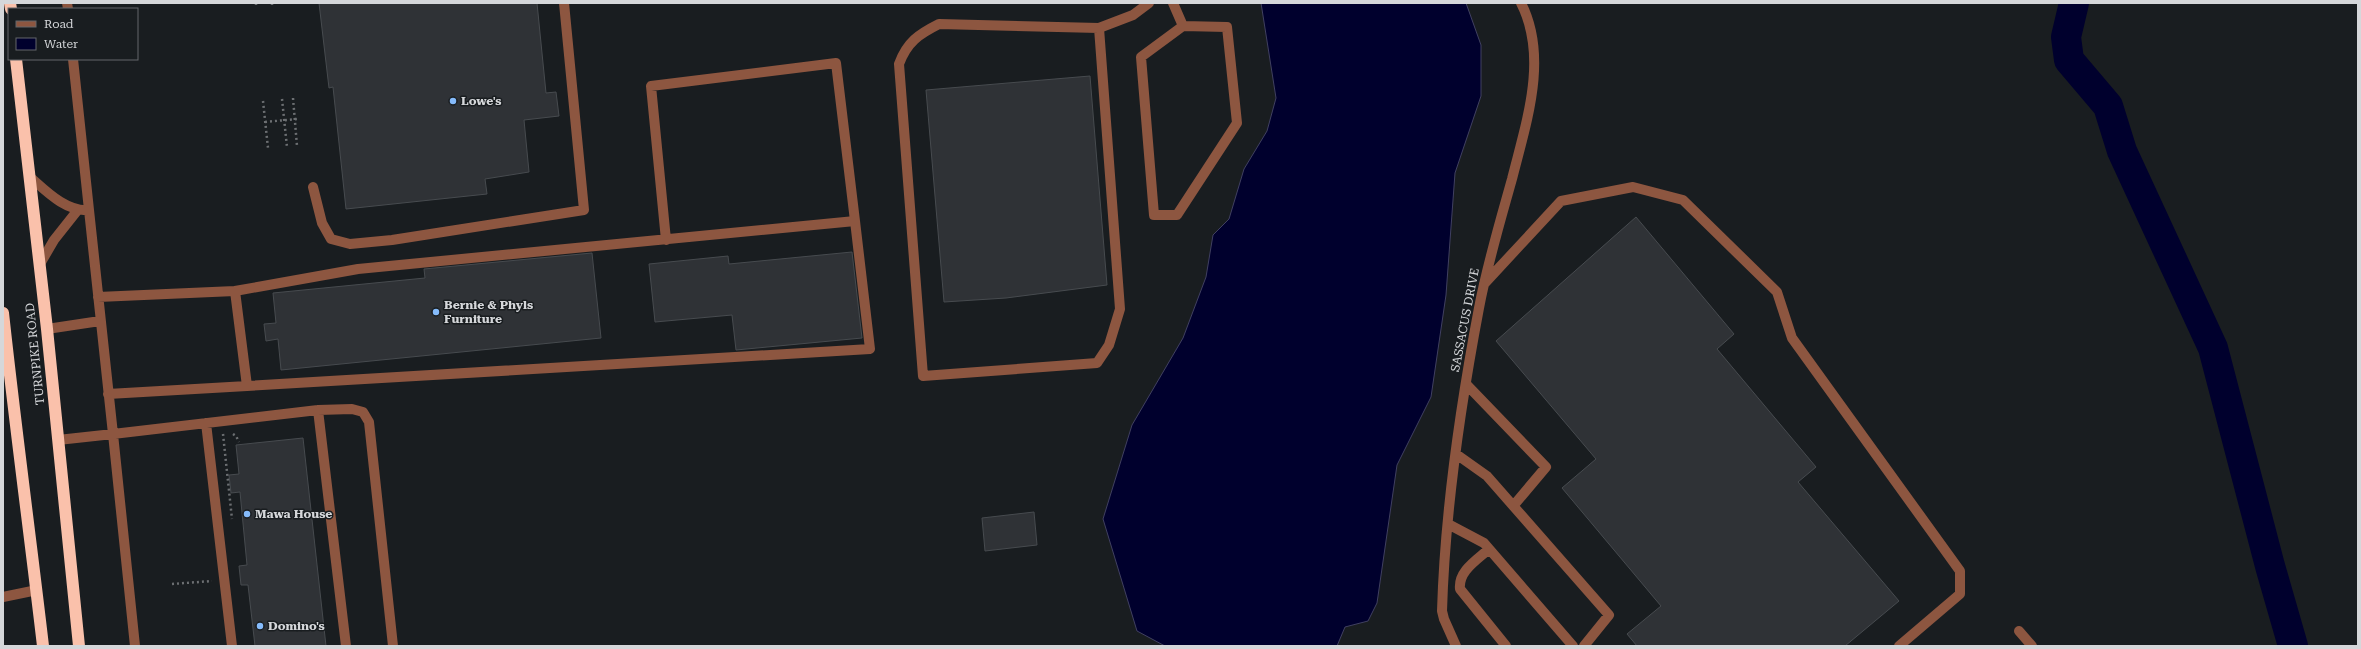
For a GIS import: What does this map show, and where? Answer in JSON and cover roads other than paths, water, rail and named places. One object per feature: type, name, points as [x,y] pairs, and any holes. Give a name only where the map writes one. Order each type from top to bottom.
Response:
[{"type":"highway","name":"TURNPIKE ROAD","points":[[16,60],[47,329],[79,646]]},
{"type":"highway","points":[[3,313],[43,646]]},
{"type":"street","points":[[313,187],[322,223],[331,239],[350,244],[392,240],[584,210],[564,3]]},
{"type":"street","points":[[1099,28],[1120,309],[1109,345],[1097,363],[923,376],[899,64],[904,52],[920,33],[939,24],[1099,28],[1133,15],[1149,3]]},
{"type":"street","points":[[1173,3],[1183,26]]},
{"type":"street","name":"SASSACUS DRIVE","points":[[1456,646],[1442,611],[1448,524],[1456,454],[1466,384],[1484,284],[1524,131],[1534,82],[1531,30],[1521,3]]},
{"type":"street","points":[[1183,26],[1227,27],[1237,123],[1177,215],[1154,215],[1141,57],[1183,26]]},
{"type":"street","points":[[73,60],[135,646]]},
{"type":"street","points":[[108,394],[870,349],[836,63],[651,86],[666,240]]},
{"type":"street","points":[[30,177],[45,191],[77,211],[89,210]]},
{"type":"street","points":[[1484,284],[1561,201],[1633,187],[1683,200],[1777,292],[1792,338],[1960,571],[1960,594],[1899,646]]},
{"type":"street","points":[[40,264],[54,240],[77,211]]},
{"type":"street","points":[[98,297],[235,291],[358,269],[855,221]]},
{"type":"street","points":[[235,291],[247,386]]},
{"type":"street","points":[[47,329],[100,321]]},
{"type":"street","points":[[1466,384],[1546,467],[1514,505]]},
{"type":"street","points":[[58,440],[318,410],[352,409],[363,412],[369,422],[393,646]]},
{"type":"street","points":[[318,410],[346,646]]},
{"type":"street","points":[[206,423],[232,646]]},
{"type":"street","points":[[1456,454],[1488,476],[1609,615],[1584,646]]},
{"type":"street","points":[[1448,524],[1484,543],[1573,646]]},
{"type":"street","points":[[1489,549],[1466,569],[1459,583],[1460,589],[1506,646]]},
{"type":"street","points":[[3,597],[37,590]]},
{"type":"street","points":[[2019,631],[2032,646]]},
{"type":"water","points":[[1261,3],[1466,3],[1481,45],[1481,96],[1455,173],[1446,295],[1431,397],[1397,465],[1377,603],[1368,621],[1345,627],[1337,646],[1165,646],[1137,631],[1103,519],[1132,425],[1183,338],[1206,277],[1213,235],[1229,219],[1244,169],[1267,131],[1276,98]]},
{"type":"waterway","points":[[2074,3],[2066,37],[2069,60],[2108,106],[2122,151],[2213,348],[2270,566],[2293,646]]},
{"type":"place","name":"Lowe's","points":[[453,101]]},
{"type":"place","name":"Bernie & Phyls Furniture","points":[[436,312]]},
{"type":"place","name":"Mawa House","points":[[247,514]]},
{"type":"place","name":"Domino's","points":[[260,626]]}]
